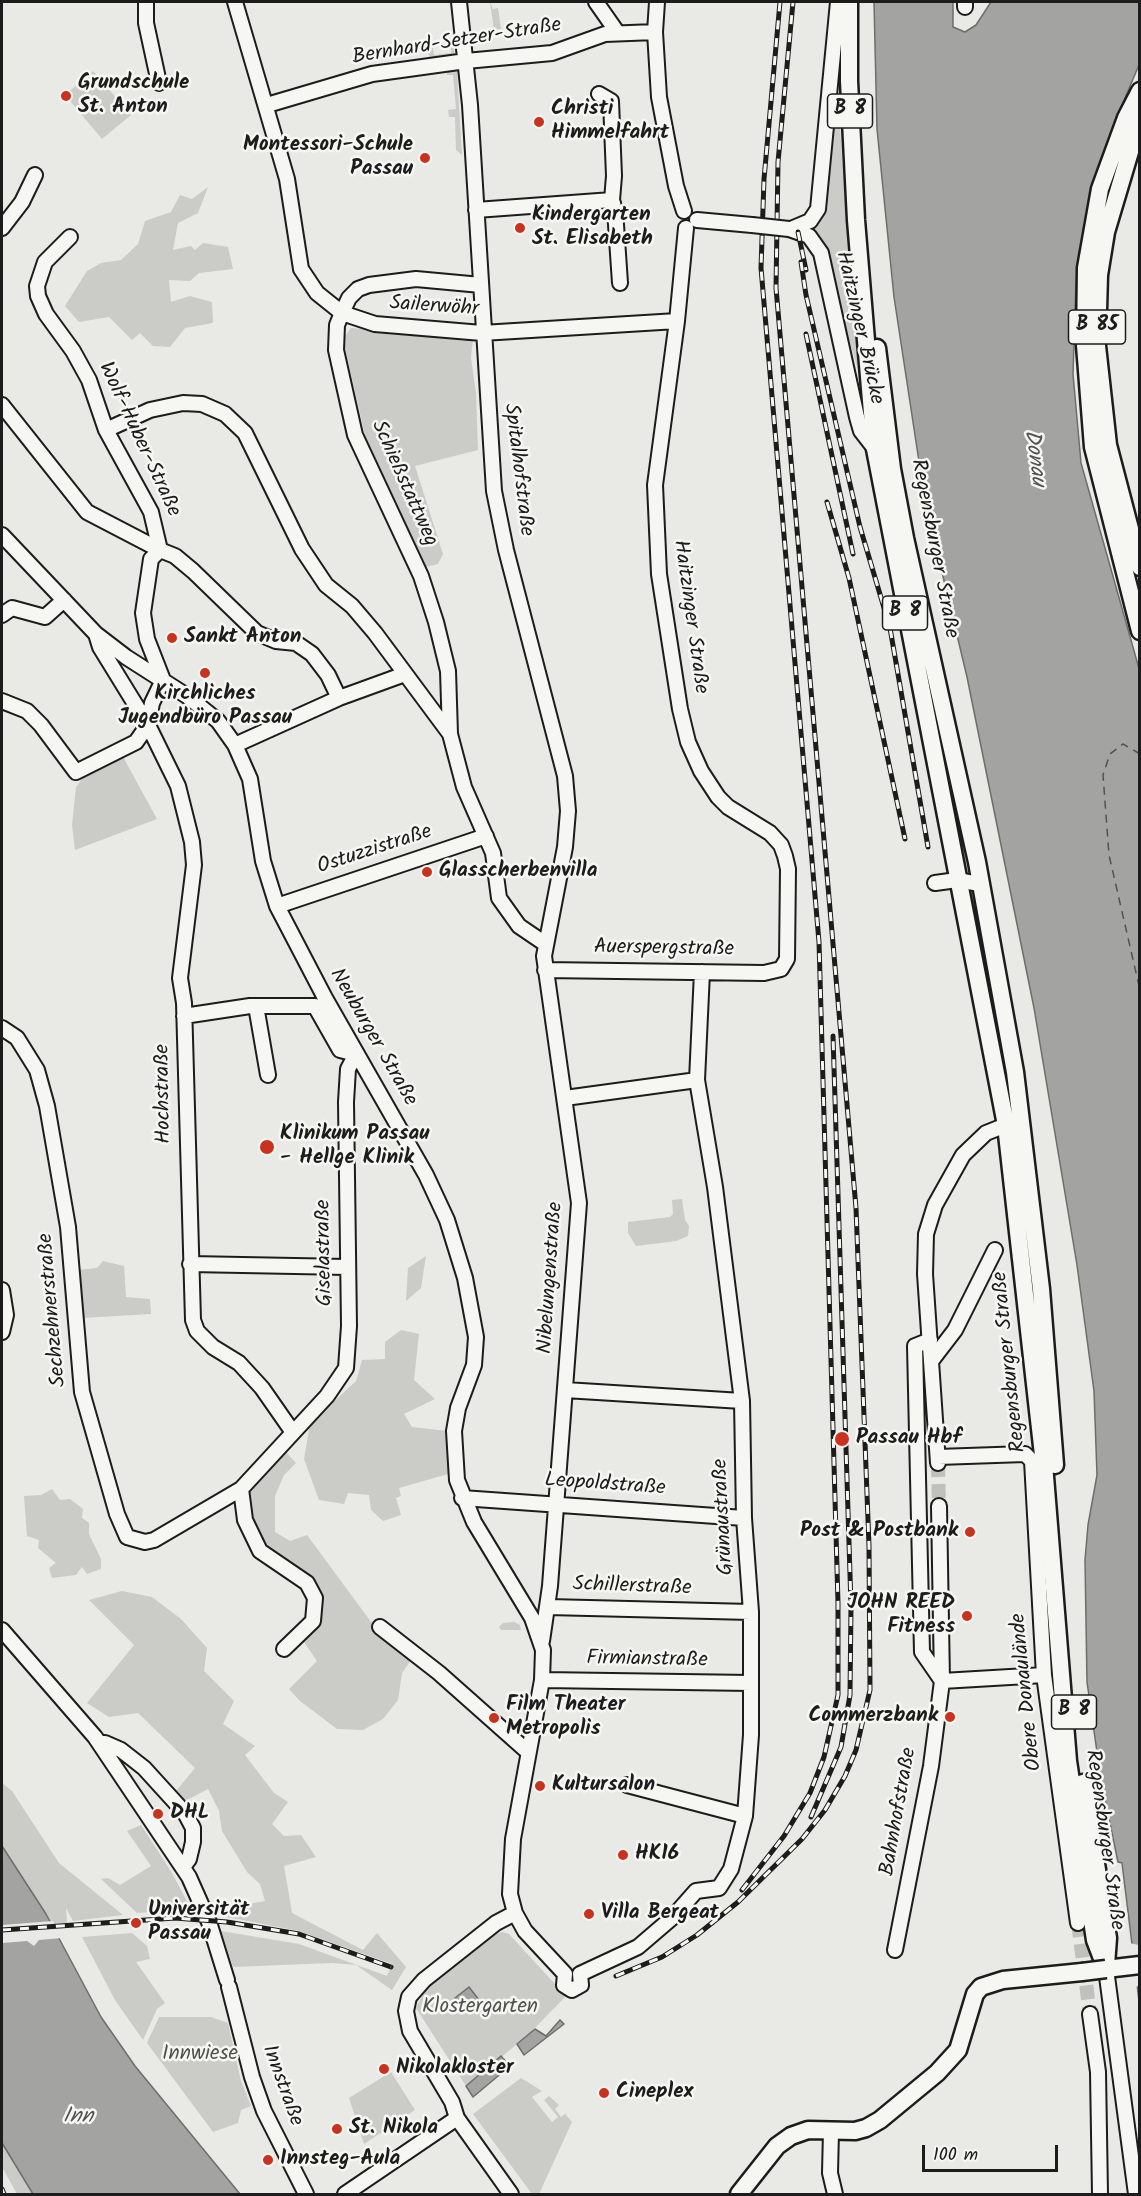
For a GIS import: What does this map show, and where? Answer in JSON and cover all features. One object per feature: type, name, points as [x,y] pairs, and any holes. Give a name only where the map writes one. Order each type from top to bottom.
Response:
[{"type":"main road","name":"Regensburger Straße","points":[[849,2],[849,81],[856,220],[875,448],[957,880],[1013,1124]]},
{"type":"main road","name":"B 85","points":[[1140,91],[1126,118],[1100,189],[1086,268],[1085,325],[1093,447],[1140,631]]},
{"type":"main road","name":"B 85","points":[[1140,118],[1106,232],[1099,275],[1096,346],[1108,445],[1140,567]]},
{"type":"main road","name":"Regensburger Straße","points":[[856,220],[868,286],[892,469],[941,705],[977,862],[1015,1072],[1013,1124],[1023,1260],[1079,1759],[1108,1938],[1106,1969]]},
{"type":"main road","name":"B 8","points":[[875,448],[892,469]]},
{"type":"main road","points":[[739,2194],[779,2145],[801,2132],[855,2131],[873,2124],[937,2073],[958,2050],[976,1992],[986,1985],[1012,1979],[1140,1965]]},
{"type":"street","points":[[146,2],[146,23],[159,83]]},
{"type":"street","points":[[235,2],[287,179],[301,269],[317,293],[342,313]]},
{"type":"street","name":"Spitalhofstraße","points":[[459,2],[466,61],[481,285],[482,333],[497,511],[546,696],[568,796],[565,847],[544,943],[545,969]]},
{"type":"street","points":[[596,2],[617,32]]},
{"type":"street","points":[[655,32],[657,2]]},
{"type":"street","points":[[789,229],[810,221],[818,209],[838,2]]},
{"type":"street","name":"Bernhard-Setzer-Straße","points":[[267,105],[372,74],[466,61],[552,53],[604,34],[655,32]]},
{"type":"street","name":"Haitzinger Straße","points":[[655,32],[659,97],[676,186],[684,211],[679,220],[694,223],[677,321],[655,485],[659,574],[680,709],[688,742],[701,771],[718,797],[728,807],[770,833],[781,845],[788,869],[789,947],[781,969]]},
{"type":"street","points":[[599,94],[611,101],[614,176],[612,200],[615,210],[620,283]]},
{"type":"street","points":[[2,228],[22,202],[35,175]]},
{"type":"street","points":[[476,210],[612,200]]},
{"type":"street","name":"Haitzinger Brücke","points":[[694,223],[789,229],[804,232],[816,242],[821,253],[861,431],[875,448]]},
{"type":"street","name":"Wolf-Huber-Straße","points":[[70,237],[45,262],[37,286],[38,296],[46,314],[73,351],[89,380],[105,430],[152,512],[160,550],[175,556],[193,571],[257,633],[276,642],[296,643],[312,654],[328,675],[339,698]]},
{"type":"street","name":"Sailerwöhr","points":[[481,285],[416,279],[369,285],[358,289],[350,297],[342,313],[375,324],[482,333],[677,321]]},
{"type":"street","name":"Schießstattweg","points":[[342,313],[335,339],[336,350],[355,435],[422,576],[448,671],[450,734],[464,787],[493,853],[499,898],[519,926],[544,943]]},
{"type":"street","points":[[105,430],[150,410],[183,403],[202,404],[225,414],[245,433],[302,549],[326,585],[352,606],[450,734]]},
{"type":"street","points":[[2,405],[87,512],[160,550],[151,559],[143,613],[147,639],[163,680],[152,703],[148,725],[136,742],[76,772],[41,725],[27,711],[2,701]]},
{"type":"street","name":"Neuburger Straße","points":[[2,535],[96,634],[218,720],[235,745],[250,779],[263,861],[277,906],[356,1054],[426,1175],[447,1221],[465,1278],[476,1351],[458,1408],[454,1431],[454,1457],[462,1498],[542,1641]]},
{"type":"street","points":[[2,615],[12,608],[45,616],[64,600]]},
{"type":"street","name":"Hochstraße","points":[[96,634],[100,647],[148,725],[177,786],[187,814],[192,842],[193,873],[180,978],[184,1016],[193,1320],[197,1331],[213,1347],[239,1363],[262,1388],[292,1431]]},
{"type":"street","points":[[126,657],[147,639]]},
{"type":"street","points":[[235,745],[339,698],[405,674]]},
{"type":"street","name":"Ostuzzistraße","points":[[277,906],[486,836]]},
{"type":"street","points":[[934,883],[957,880],[980,884]]},
{"type":"street","name":"Auerspergstraße","points":[[545,969],[764,974],[781,969]]},
{"type":"street","name":"Nibelungenstraße","points":[[515,1913],[510,1894],[510,1872],[528,1752],[542,1680],[542,1641],[550,1592],[579,1203],[545,969]]},
{"type":"street","name":"Grünaustraße","points":[[515,1913],[532,1940],[568,1972],[638,1947],[673,1917],[696,1891],[719,1888],[731,1869],[745,1816],[751,1683],[751,1612],[744,1518],[742,1401],[715,1187],[698,1080],[702,972]]},
{"type":"street","points":[[184,1016],[256,1006],[315,1006],[340,1050],[356,1054]]},
{"type":"street","points":[[256,1006],[268,1075]]},
{"type":"street","name":"Sechzehnerstraße","points":[[2,1028],[17,1038],[37,1070],[47,1106],[69,1238],[82,1392],[117,1514],[127,1537],[145,1542],[154,1540],[241,1489],[292,1431]]},
{"type":"street","name":"Giselastraße","points":[[292,1431],[327,1396],[346,1368],[349,1326],[346,1267],[346,1102],[348,1069],[356,1054]]},
{"type":"street","points":[[565,1098],[698,1080]]},
{"type":"street","points":[[932,1360],[925,1274],[926,1234],[935,1205],[963,1155],[986,1134],[1013,1124]]},
{"type":"street","points":[[932,1360],[955,1330],[995,1250]]},
{"type":"street","points":[[190,1264],[346,1267]]},
{"type":"street","points":[[2,1290],[6,1315],[2,1332]]},
{"type":"street","points":[[930,1340],[915,1346],[922,1652],[942,1681],[1044,1675]]},
{"type":"street","name":"Obere Donaulände","points":[[932,1360],[938,1460],[1023,1454],[1030,1456],[1044,1675],[1078,1923]]},
{"type":"street","points":[[565,1390],[742,1401]]},
{"type":"street","points":[[241,1489],[245,1520],[260,1551],[307,1583],[315,1598],[313,1622],[284,1649]]},
{"type":"street","name":"Leopoldstraße","points":[[462,1498],[744,1518]]},
{"type":"street","name":"Bahnhofstraße","points":[[895,1950],[931,1766],[942,1681],[939,1506]]},
{"type":"street","points":[[521,1601],[534,1602],[550,1592]]},
{"type":"street","name":"Schillerstraße","points":[[548,1606],[751,1612]]},
{"type":"street","points":[[381,1627],[439,1673],[528,1752]]},
{"type":"street","name":"Innstraße","points":[[2,1630],[99,1743],[136,1802],[183,1867],[209,1922],[228,1983],[252,2077],[264,2111],[306,2194]]},
{"type":"street","name":"Firmianstraße","points":[[542,1680],[751,1683]]},
{"type":"street","name":"Innstraße","points":[[99,1743],[105,1743],[121,1750],[144,1768],[185,1813],[193,1828],[193,1842],[189,1859],[183,1867]]},
{"type":"street","points":[[627,1785],[745,1816]]},
{"type":"street","points":[[511,2194],[457,2118],[452,2102],[410,2031],[406,2011],[409,1997],[424,1980],[496,1923],[515,1913]]},
{"type":"street","points":[[1106,1969],[1136,2194]]},
{"type":"street","points":[[1090,2014],[1098,2072],[1100,2194]]},
{"type":"street","points":[[345,2194],[457,2118]]},
{"type":"street","points":[[831,2131],[829,2163],[835,2194]]},
{"type":"green space","points":[[490,2],[493,9],[498,8],[501,29],[494,30]]},
{"type":"green space","points":[[450,41],[453,41],[455,57],[430,61],[427,43],[432,42],[434,55],[451,53]]},
{"type":"green space","points":[[453,69],[457,72],[462,155],[456,150],[455,117],[449,117],[448,110],[456,109],[453,75],[447,75],[447,70]]},
{"type":"green space","points":[[93,71],[131,115],[102,139],[65,95]]},
{"type":"green space","points":[[837,88],[858,370],[823,249],[812,231],[821,211]]},
{"type":"green space","points":[[208,187],[198,213],[178,223],[173,250],[191,246],[195,250],[203,243],[228,247],[233,269],[199,273],[190,281],[169,280],[171,302],[190,296],[212,302],[213,323],[185,328],[170,347],[153,346],[140,333],[132,340],[109,317],[79,322],[65,306],[87,271],[101,263],[121,260],[138,244],[145,221],[171,212],[180,195],[192,199]]},
{"type":"green space","points":[[351,328],[473,338],[471,358],[476,393],[478,450],[415,466],[443,554],[438,564],[426,567],[366,440],[343,339]]},
{"type":"green space","points":[[122,755],[157,819],[75,850],[72,825],[76,787],[85,775]]},
{"type":"green space","points":[[682,1199],[685,1220],[689,1226],[688,1236],[676,1241],[636,1246],[628,1233],[628,1222],[670,1217],[673,1214],[672,1200]]},
{"type":"green space","points":[[426,1256],[421,1288],[406,1301],[408,1268]]},
{"type":"green space","points":[[103,1261],[124,1266],[126,1297],[150,1299],[151,1314],[83,1318],[78,1270],[97,1268]]},
{"type":"green space","points":[[401,1330],[419,1334],[414,1380],[435,1399],[404,1414],[412,1427],[448,1431],[448,1474],[399,1488],[401,1496],[396,1498],[401,1515],[383,1521],[371,1510],[369,1495],[348,1493],[344,1504],[319,1500],[304,1459],[310,1424],[356,1381],[362,1360],[385,1359],[385,1342]]},
{"type":"green space","points":[[283,1449],[296,1463],[284,1475],[275,1496],[275,1532],[290,1541],[307,1535],[377,1630],[411,1660],[402,1673],[398,1700],[383,1719],[363,1730],[337,1729],[300,1701],[289,1689],[317,1661],[302,1639],[320,1621],[323,1593],[311,1578],[266,1550],[251,1519],[248,1492]]},
{"type":"green space","points":[[52,1489],[60,1500],[70,1499],[83,1509],[82,1518],[89,1523],[89,1534],[101,1559],[101,1569],[87,1574],[82,1567],[76,1575],[52,1578],[49,1568],[56,1563],[38,1548],[39,1540],[27,1536],[24,1496],[41,1495]]},
{"type":"green space","points":[[122,1591],[152,1597],[181,1619],[207,1648],[204,1671],[234,1701],[223,1724],[255,1746],[245,1755],[274,1793],[288,1802],[272,1824],[284,1836],[301,1835],[316,1857],[284,1866],[292,1913],[363,1950],[377,1933],[406,1967],[392,1990],[356,1965],[332,1963],[233,1967],[221,1931],[299,1944],[387,1976],[392,1964],[299,1931],[227,1917],[233,1907],[265,1901],[260,1884],[247,1872],[222,1831],[219,1811],[208,1789],[183,1802],[176,1791],[195,1768],[138,1713],[109,1717],[87,1703],[134,1645],[89,1600]]},
{"type":"green space","points":[[514,1622],[520,1625],[521,1630],[501,1630],[499,1627],[503,1623]]},
{"type":"green space","points":[[2,1783],[12,1791],[59,1863],[123,1915],[73,1921],[66,1908],[67,1923],[52,1924],[2,1846]]},
{"type":"green space","points":[[141,1825],[172,1873],[191,1909],[137,1913],[101,1879],[108,1878],[120,1885],[151,1866],[127,1831]]},
{"type":"green space","name":"Klostergarten","points":[[502,1932],[509,1934],[566,1996],[527,2036],[466,2086],[416,2008],[428,1984],[487,1938]]},
{"type":"green space","points":[[132,1933],[147,1946],[150,1959],[136,1962],[165,2003],[157,2009],[143,2040],[115,2000],[82,1937]]},
{"type":"green space","name":"Innwiese","points":[[159,2017],[211,2017],[228,2023],[241,2081],[251,2106],[241,2110],[238,2123],[213,2132],[147,2043]]},
{"type":"green space","points":[[391,2072],[415,2110],[364,2144],[349,2098]]},
{"type":"green space","name":"Klostergarten","points":[[521,2078],[542,2091],[532,2097],[552,2122],[558,2117],[544,2100],[549,2096],[559,2105],[555,2109],[561,2117],[565,2114],[572,2122],[539,2194],[532,2194],[473,2114]]},
{"type":"green space","points":[[2,2143],[33,2194],[17,2194],[2,2167]]},
{"type":"water","name":"Donau","points":[[874,2],[953,2],[953,27],[965,32],[976,25],[991,2],[1139,2],[1139,65],[1116,119],[1091,192],[1076,282],[1073,374],[1081,463],[1140,672],[1139,2001],[1122,1863],[1118,1862],[1101,1780],[1087,1682],[1085,1560],[1088,1525],[1097,1475],[1094,1391],[1077,1265],[1034,1008],[967,677],[925,501],[894,297],[877,129]]},
{"type":"water","name":"Inn","points":[[2,1846],[46,1914],[101,2017],[135,2066],[240,2194],[33,2194],[2,2143]]},
{"type":"water","points":[[469,1987],[479,2000],[466,2011],[455,1998]]},
{"type":"water","points":[[560,2020],[564,2024],[524,2055],[517,2044],[535,2029],[546,2036]]},
{"type":"water","points":[[501,2056],[510,2066],[473,2097],[466,2086]]},
{"type":"pier","points":[[53,1921],[62,1938],[39,1940],[34,1946],[27,1941],[2,1943],[2,1925]]},
{"type":"pier","points":[[1129,1943],[1139,1945],[1139,1985],[1135,1988]]},
{"type":"ferry route","points":[[1140,754],[1123,744],[1110,754],[1103,775],[1109,855],[1140,990]]},
{"type":"tunnel","points":[[938,1463],[939,1506]]},
{"type":"tunnel","points":[[1078,1923],[1090,2014]]},
{"type":"railway","points":[[742,1890],[784,1836],[810,1793],[824,1757],[838,1695],[838,1603],[819,942],[761,268],[764,179],[780,2]]},
{"type":"railway","points":[[616,1976],[662,1957],[697,1935],[738,1902],[802,1839],[825,1810],[845,1776],[856,1750],[870,1690],[869,1546],[856,1208],[776,288],[778,162],[793,2]]},
{"type":"railway","points":[[798,232],[806,270]]},
{"type":"railway","points":[[801,262],[806,295],[860,527],[890,628],[928,847]]},
{"type":"railway","points":[[806,334],[853,554]]},
{"type":"railway","points":[[827,502],[849,578],[905,839]]},
{"type":"railway","points":[[811,1817],[841,1747],[850,1695],[851,1606],[833,1036]]},
{"type":"railway","points":[[2,1930],[175,1918],[227,1922],[299,1934],[391,1967]]},
{"type":"railway","points":[[2,2189],[4,2194]]},
{"type":"place","name":"Grundschule St. Anton","points":[[66,96]]},
{"type":"place","name":"Christi Himmelfahrt","points":[[539,122]]},
{"type":"place","name":"Montessori-Schule Passau","points":[[425,158]]},
{"type":"place","name":"Kindergarten St. Elisabeth","points":[[520,228]]},
{"type":"place","name":"Sankt Anton","points":[[172,638]]},
{"type":"place","name":"Kirchliches Jugendbüro Passau","points":[[205,673]]},
{"type":"place","name":"Glasscherbenvilla","points":[[427,872]]},
{"type":"place","name":"Klinikum Passau - Hellge Klinik","points":[[267,1147]]},
{"type":"place","name":"Passau Hbf","points":[[842,1439]]},
{"type":"place","name":"Post & Postbank","points":[[970,1532]]},
{"type":"place","name":"JOHN REED Fitness","points":[[967,1616]]},
{"type":"place","name":"Commerzbank","points":[[950,1717]]},
{"type":"place","name":"Film Theater Metropolis","points":[[494,1718]]},
{"type":"place","name":"Kultursalon","points":[[540,1786]]},
{"type":"place","name":"DHL","points":[[158,1814]]},
{"type":"place","name":"HK16","points":[[623,1855]]},
{"type":"place","name":"Villa Bergeat","points":[[589,1914]]},
{"type":"place","name":"Universität Passau","points":[[136,1923]]},
{"type":"place","name":"Nikolakloster","points":[[384,2069]]},
{"type":"place","name":"Cineplex","points":[[604,2093]]},
{"type":"place","name":"St. Nikola","points":[[337,2129]]},
{"type":"place","name":"Innsteg-Aula","points":[[268,2160]]}]
